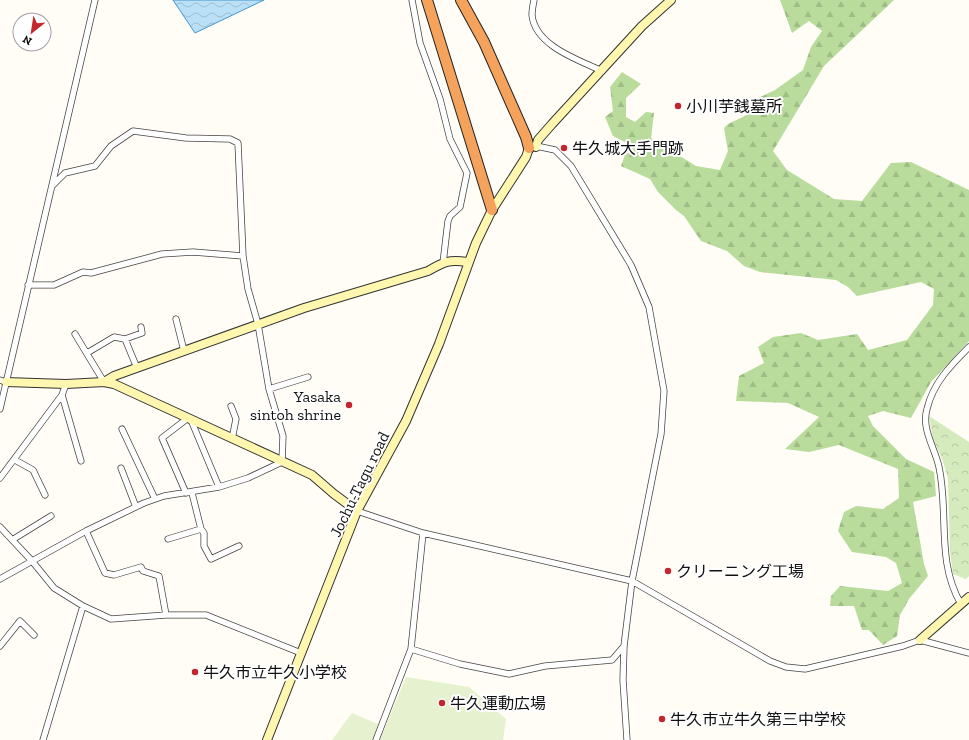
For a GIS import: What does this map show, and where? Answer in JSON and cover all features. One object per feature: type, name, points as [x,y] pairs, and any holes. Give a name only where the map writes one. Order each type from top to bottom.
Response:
[{"type":"highway","points":[[427,0],[492,210]]},
{"type":"highway","points":[[461,0],[532,147]]},
{"type":"street","points":[[0,409],[3,381],[28,285],[96,0]]},
{"type":"street","points":[[412,0],[420,43],[440,99],[450,139],[467,173],[460,207],[450,216],[448,220],[443,262]]},
{"type":"street","points":[[534,0],[532,16],[538,31],[557,50],[602,71]]},
{"type":"street","name":"Jochu-Tagu road","points":[[267,740],[357,511],[406,421],[438,344],[467,262],[492,210],[532,147],[642,26],[671,0]]},
{"type":"street","points":[[52,186],[65,173],[95,166],[111,146],[133,132],[186,138],[230,139],[238,143],[243,256],[248,289],[258,324],[269,389],[283,436],[282,462]]},
{"type":"street","points":[[532,147],[555,150],[571,166],[631,265],[649,307],[664,391],[661,434],[632,581],[624,646],[623,680],[627,740]]},
{"type":"street","points":[[28,285],[54,285],[83,272],[91,272],[162,254],[193,252],[243,256]]},
{"type":"street","points":[[104,382],[114,376],[258,324],[379,285],[428,271],[443,262],[453,260],[467,262]]},
{"type":"street","points":[[176,319],[184,350]]},
{"type":"street","points":[[87,353],[114,337],[125,339],[142,333],[141,326]]},
{"type":"street","points":[[75,334],[104,382]]},
{"type":"street","points":[[125,339],[137,368]]},
{"type":"street","points":[[961,604],[955,593],[947,570],[944,541],[943,496],[939,467],[926,426],[926,410],[934,387],[969,347]]},
{"type":"street","points":[[269,389],[308,377]]},
{"type":"street","points":[[3,381],[66,384],[104,382],[312,475],[357,511],[423,533],[632,581],[770,661],[786,667],[813,667],[903,646],[920,640],[969,597]]},
{"type":"street","points":[[0,478],[15,460],[62,395],[66,384]]},
{"type":"street","points":[[62,395],[81,461]]},
{"type":"street","points":[[231,406],[236,419],[232,439]]},
{"type":"street","points":[[189,419],[219,487]]},
{"type":"street","points":[[189,419],[162,438],[189,493],[200,529],[204,533],[204,546],[211,559],[239,546]]},
{"type":"street","points":[[122,429],[155,499]]},
{"type":"street","points":[[15,460],[33,470],[45,495]]},
{"type":"street","points":[[0,579],[86,532],[155,499],[164,496],[219,487],[248,478],[282,462]]},
{"type":"street","points":[[121,468],[136,507]]},
{"type":"street","points":[[12,540],[51,516]]},
{"type":"street","points":[[0,527],[32,561],[54,588],[83,606],[111,619],[166,615],[206,615],[300,653]]},
{"type":"street","points":[[168,539],[200,529]]},
{"type":"street","points":[[86,532],[105,573],[114,575],[141,567],[143,571],[159,576],[166,615]]},
{"type":"street","points":[[376,740],[411,649],[423,533]]},
{"type":"street","points":[[43,740],[83,606]]},
{"type":"street","points":[[0,646],[20,621],[34,635]]},
{"type":"street","points":[[920,640],[969,652]]},
{"type":"street","points":[[411,649],[460,664],[509,674],[545,666],[612,660],[624,646]]},
{"type":"green space","points":[[780,0],[894,0],[824,66],[773,151],[787,170],[834,199],[862,201],[891,163],[911,162],[969,190],[969,341],[931,382],[911,418],[883,411],[868,416],[873,426],[906,459],[934,472],[936,496],[913,502],[924,564],[928,576],[909,599],[900,615],[897,636],[883,645],[869,630],[862,630],[854,606],[830,606],[831,596],[840,586],[888,591],[902,583],[896,563],[886,557],[852,552],[838,531],[844,512],[856,506],[883,509],[899,498],[898,469],[839,445],[809,452],[785,449],[819,417],[788,403],[736,401],[739,376],[764,363],[758,347],[773,337],[801,333],[818,340],[857,334],[868,350],[907,340],[933,305],[934,289],[921,282],[857,296],[848,287],[836,280],[760,272],[744,266],[727,251],[701,241],[684,216],[658,192],[650,179],[621,166],[629,144],[613,136],[605,117],[613,111],[610,87],[622,72],[641,84],[626,98],[626,117],[635,122],[646,112],[654,113],[651,138],[696,166],[720,170],[728,151],[724,128],[728,124],[747,115],[752,101],[775,90],[803,70],[811,47],[822,31],[809,21],[792,33]]},
{"type":"green space","points":[[929,416],[969,442],[969,576],[966,579],[953,574],[950,552],[948,479],[943,461],[933,439]]},
{"type":"green space","name":"牛久運動広場","points":[[406,677],[469,687],[506,719],[503,740],[380,740]]},
{"type":"green space","points":[[352,713],[378,724],[373,740],[332,740]]},
{"type":"water","points":[[173,0],[264,0],[195,33]]},
{"type":"place","name":"小川芋銭墓所","points":[[678,106]]},
{"type":"place","name":"牛久城大手門跡","points":[[564,148]]},
{"type":"place","name":"Yasaka sintoh shrine","points":[[349,405]]},
{"type":"place","name":"クリーニング工場","points":[[668,571]]},
{"type":"place","name":"牛久市立牛久小学校","points":[[195,672]]},
{"type":"place","name":"牛久運動広場","points":[[442,703]]},
{"type":"place","name":"牛久市立牛久第三中学校","points":[[662,719]]}]
